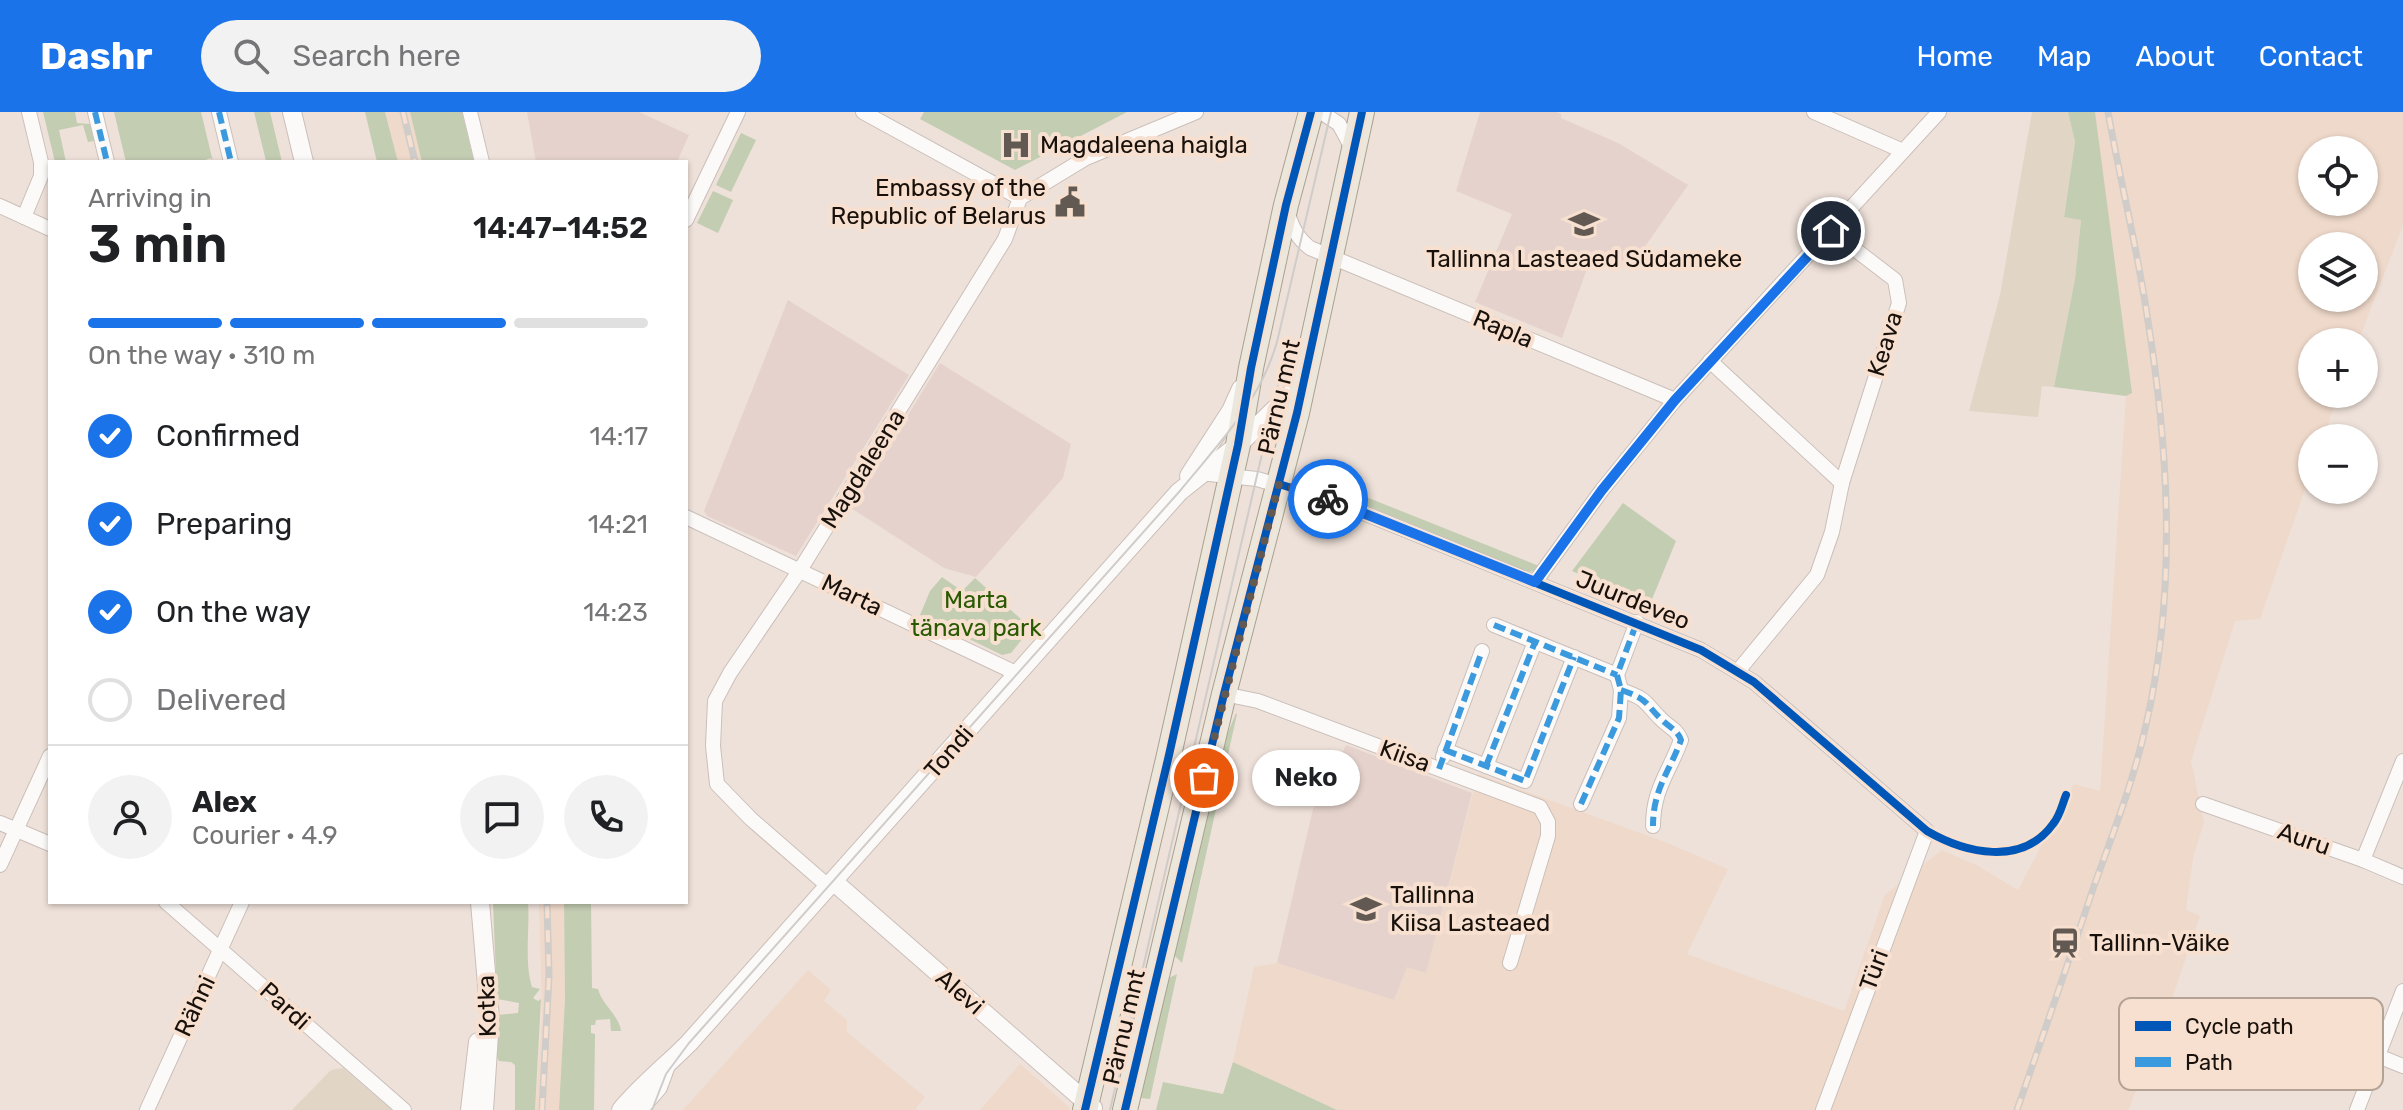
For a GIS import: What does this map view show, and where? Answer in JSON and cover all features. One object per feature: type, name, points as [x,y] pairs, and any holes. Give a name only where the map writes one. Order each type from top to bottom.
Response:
[{"type":"main road","name":"Pärnu mnt","points":[[1089,1107],[1232,476],[1251,368],[1286,205],[1311,112]]},
{"type":"main road","name":"Pärnu mnt","points":[[1125,1110],[1224,694],[1279,484],[1362,112]]},
{"type":"street","points":[[24,217],[41,176],[41,162],[29,112]]},
{"type":"street","points":[[95,112],[107,160]]},
{"type":"street","points":[[219,112],[231,160]]},
{"type":"street","points":[[292,112],[304,160]]},
{"type":"street","points":[[470,112],[482,160]]},
{"type":"street","points":[[688,216],[738,112]]},
{"type":"street","points":[[863,112],[1020,198],[1086,158],[1196,112]]},
{"type":"street","points":[[1321,112],[1339,124],[1353,150]]},
{"type":"street","points":[[1814,112],[1903,151]]},
{"type":"street","points":[[1535,582],[1602,490],[1675,400],[1939,112]]},
{"type":"street","name":"Magdaleena","points":[[831,884],[751,819],[717,784],[713,746],[715,701],[1005,239],[1020,198]]},
{"type":"street","name":"Rapla","points":[[1286,205],[1292,227],[1301,241],[1331,257],[1675,400]]},
{"type":"street","points":[[0,206],[48,228]]},
{"type":"street","name":"Keava","points":[[1738,671],[1817,575],[1832,532],[1842,483],[1899,303],[1895,280],[1831,231]]},
{"type":"street","points":[[1710,361],[1842,483]]},
{"type":"street","points":[[1179,492],[1231,411],[1251,368]]},
{"type":"street","name":"Tondi","points":[[621,1110],[653,1074],[666,1066],[831,884],[1179,492],[1238,445],[1303,382]]},
{"type":"street","name":"Juurdeveo","points":[[1200,473],[1279,484],[1339,503],[1701,650],[1738,671],[1927,831]]},
{"type":"street","name":"Marta","points":[[688,518],[1018,674]]},
{"type":"street","points":[[1581,804],[1619,718],[1619,682],[1637,622]]},
{"type":"street","points":[[1494,625],[1574,657],[1619,682],[1641,697],[1662,720],[1678,731],[1681,740],[1662,777],[1653,810],[1653,826]]},
{"type":"street","points":[[1486,766],[1535,642]]},
{"type":"street","points":[[1439,769],[1482,651]]},
{"type":"street","points":[[1445,750],[1525,781],[1574,657]]},
{"type":"street","name":"Kiisa","points":[[1224,694],[1258,701],[1540,807],[1548,822],[1548,836],[1510,963]]},
{"type":"street","points":[[0,865],[48,760]]},
{"type":"street","points":[[2363,860],[2403,761]]},
{"type":"street","name":"Auru","points":[[2203,804],[2403,877]]},
{"type":"street","points":[[0,823],[48,843]]},
{"type":"street","name":"Türi","points":[[1823,1110],[1927,831]]},
{"type":"street","name":"Alevi","points":[[831,884],[1089,1107]]},
{"type":"street","name":"Pardi","points":[[168,904],[404,1110]]},
{"type":"street","name":"Rähni","points":[[147,1110],[241,904]]},
{"type":"street","name":"Kotka","points":[[480,904],[490,1019],[484,1110]]},
{"type":"street","points":[[470,1110],[486,976]]},
{"type":"street","points":[[2383,1043],[2403,991]]},
{"type":"street","points":[[2383,1058],[2403,1066]]},
{"type":"street","name":"Tondi","points":[[638,1110],[658,1087],[666,1066]]},
{"type":"street","points":[[2357,1110],[2365,1090]]},
{"type":"shaded area","points":[[385,112],[410,112],[422,160],[397,160]]},
{"type":"shaded area","points":[[527,112],[639,112],[689,135],[678,160],[536,160]]},
{"type":"shaded area","name":"Tallinna Lasteaed Südameke","points":[[1480,112],[1557,112],[1561,118],[1618,143],[1688,185],[1632,265],[1593,252],[1562,338],[1475,302],[1512,214],[1456,191]]},
{"type":"shaded area","points":[[2032,112],[2068,112],[2075,142],[2064,216],[2081,220],[2075,279],[2054,387],[2042,386],[2038,417],[1969,411],[2000,295]]},
{"type":"shaded area","points":[[2093,112],[2403,112],[2403,225],[2378,290],[2378,232],[2298,232],[2298,312],[2370,312],[2363,328],[2298,328],[2298,408],[2334,408],[2328,424],[2298,424],[2300,504],[2260,619],[2235,621],[2191,761],[2204,822],[2193,858],[2186,910],[2200,916],[2172,998],[2119,998],[2119,1090],[2136,1090],[2128,1110],[1337,1110],[1233,1062],[1254,967],[1277,963],[1394,1000],[1407,967],[1426,972],[1478,774],[1665,842],[1728,869],[1687,954],[1844,1011],[1885,895],[1942,850],[1978,866],[2018,890],[2074,784],[2100,791],[2126,396]]},
{"type":"shaded area","points":[[788,300],[909,375],[796,556],[707,516],[704,511]]},
{"type":"shaded area","points":[[940,363],[1071,444],[1063,478],[976,577],[944,568],[851,508]]},
{"type":"shaded area","name":"Tallinna Kiisa Lasteaed","points":[[1346,745],[1472,793],[1426,973],[1407,967],[1394,1000],[1277,963],[1313,809]]},
{"type":"shaded area","points":[[539,904],[564,904],[565,999],[559,1110],[535,1110],[542,1016]]},
{"type":"shaded area","points":[[808,970],[831,990],[824,1001],[847,1020],[847,1032],[925,1097],[917,1110],[683,1110]]},
{"type":"shaded area","points":[[1020,1064],[1069,1107],[1069,1110],[980,1110]]},
{"type":"shaded area","points":[[343,1068],[392,1110],[292,1110],[331,1070]]},
{"type":"green space","points":[[43,112],[75,112],[77,123],[90,124],[94,141],[88,142],[83,125],[59,130],[66,160],[55,160]]},
{"type":"green space","points":[[114,112],[201,112],[213,160],[126,160]]},
{"type":"green space","points":[[254,112],[270,112],[282,160],[266,160]]},
{"type":"green space","points":[[365,112],[385,112],[397,160],[377,160]]},
{"type":"green space","points":[[410,112],[462,112],[474,160],[422,160]]},
{"type":"green space","name":"Magdaleena haigla","points":[[924,112],[1127,112],[1015,170],[920,119]]},
{"type":"green space","points":[[2068,112],[2095,112],[2132,393],[2126,396],[2054,387],[2075,279],[2081,220],[2064,217],[2075,142]]},
{"type":"green space","points":[[741,133],[756,140],[731,192],[716,185]]},
{"type":"green space","points":[[713,191],[733,200],[718,233],[697,223]]},
{"type":"green space","points":[[1351,491],[1539,566],[1527,572],[1353,500]]},
{"type":"green space","points":[[1623,503],[1676,541],[1650,604],[1572,571]]},
{"type":"green space","name":"Marta tänava park","points":[[942,577],[962,591],[975,578],[1031,628],[1011,653],[1002,655],[920,615],[930,591]]},
{"type":"green space","points":[[1236,713],[1182,963],[1173,954],[1220,752]]},
{"type":"green space","points":[[493,904],[528,904],[530,977],[532,987],[540,989],[533,998],[541,999],[535,1110],[515,1110],[515,1065],[499,1061],[496,1056],[498,1015],[518,1013],[519,1003],[497,999]]},
{"type":"green space","points":[[564,904],[591,904],[592,988],[598,989],[621,1031],[611,1031],[610,1019],[596,1020],[595,1025],[591,1025],[591,1033],[595,1034],[594,1110],[559,1110],[565,999]]},
{"type":"green space","points":[[1177,974],[1150,1099],[1141,1098],[1167,979]]},
{"type":"green space","points":[[1233,1062],[1337,1110],[1156,1110],[1163,1082],[1223,1094]]},
{"type":"tram line","points":[[652,1110],[666,1074],[689,1043],[1179,492],[1248,404],[1260,385],[1277,342],[1331,112]]},
{"type":"tram line","points":[[1110,1110],[1287,346]]},
{"type":"railway","points":[[403,112],[415,160]]},
{"type":"railway","points":[[2017,1110],[2135,766],[2156,674],[2162,623],[2166,572],[2165,468],[2155,366],[2108,112]]},
{"type":"railway","points":[[542,1110],[549,976],[547,904]]},
{"type":"marked path","points":[[95,112],[107,160]]},
{"type":"marked path","points":[[219,112],[231,160]]},
{"type":"marked path","points":[[1581,804],[1619,718],[1621,690],[1617,675],[1637,622]]},
{"type":"marked path","points":[[1494,625],[1617,675]]},
{"type":"marked path","points":[[1486,766],[1535,642]]},
{"type":"marked path","points":[[1439,769],[1482,651]]},
{"type":"marked path","points":[[1445,750],[1525,781],[1574,657]]},
{"type":"marked path","points":[[1621,690],[1645,702],[1676,731],[1681,740],[1659,791],[1653,826]]},
{"type":"cycle path","points":[[1085,1110],[1238,445],[1286,205],[1311,112]]},
{"type":"cycle path","points":[[1125,1110],[1224,694],[1297,413],[1362,112]]},
{"type":"cycle path","points":[[1279,484],[1339,503],[1701,650],[1754,682],[1927,831],[1942,839],[1975,850],[1993,852],[2026,846],[2040,838],[2053,824],[2066,795]]},
{"type":"way so far","points":[[1204,778],[1279,484],[1328,499]]},
{"type":"place","name":"Magdaleena haigla","points":[[1016,145]]},
{"type":"place","name":"Embassy of the Republic of Belarus","points":[[1070,202]]},
{"type":"place","name":"Tallinna Lasteaed Südameke","points":[[1584,224]]},
{"type":"place","name":"Neko","points":[[1204,778]]},
{"type":"place","name":"Tallinna Kiisa Lasteaed","points":[[1366,909]]},
{"type":"place","name":"Tallinn-Väike","points":[[2065,943]]},
{"type":"route","points":[[1328,499],[1535,582],[1602,490],[1675,400],[1831,231]]}]
